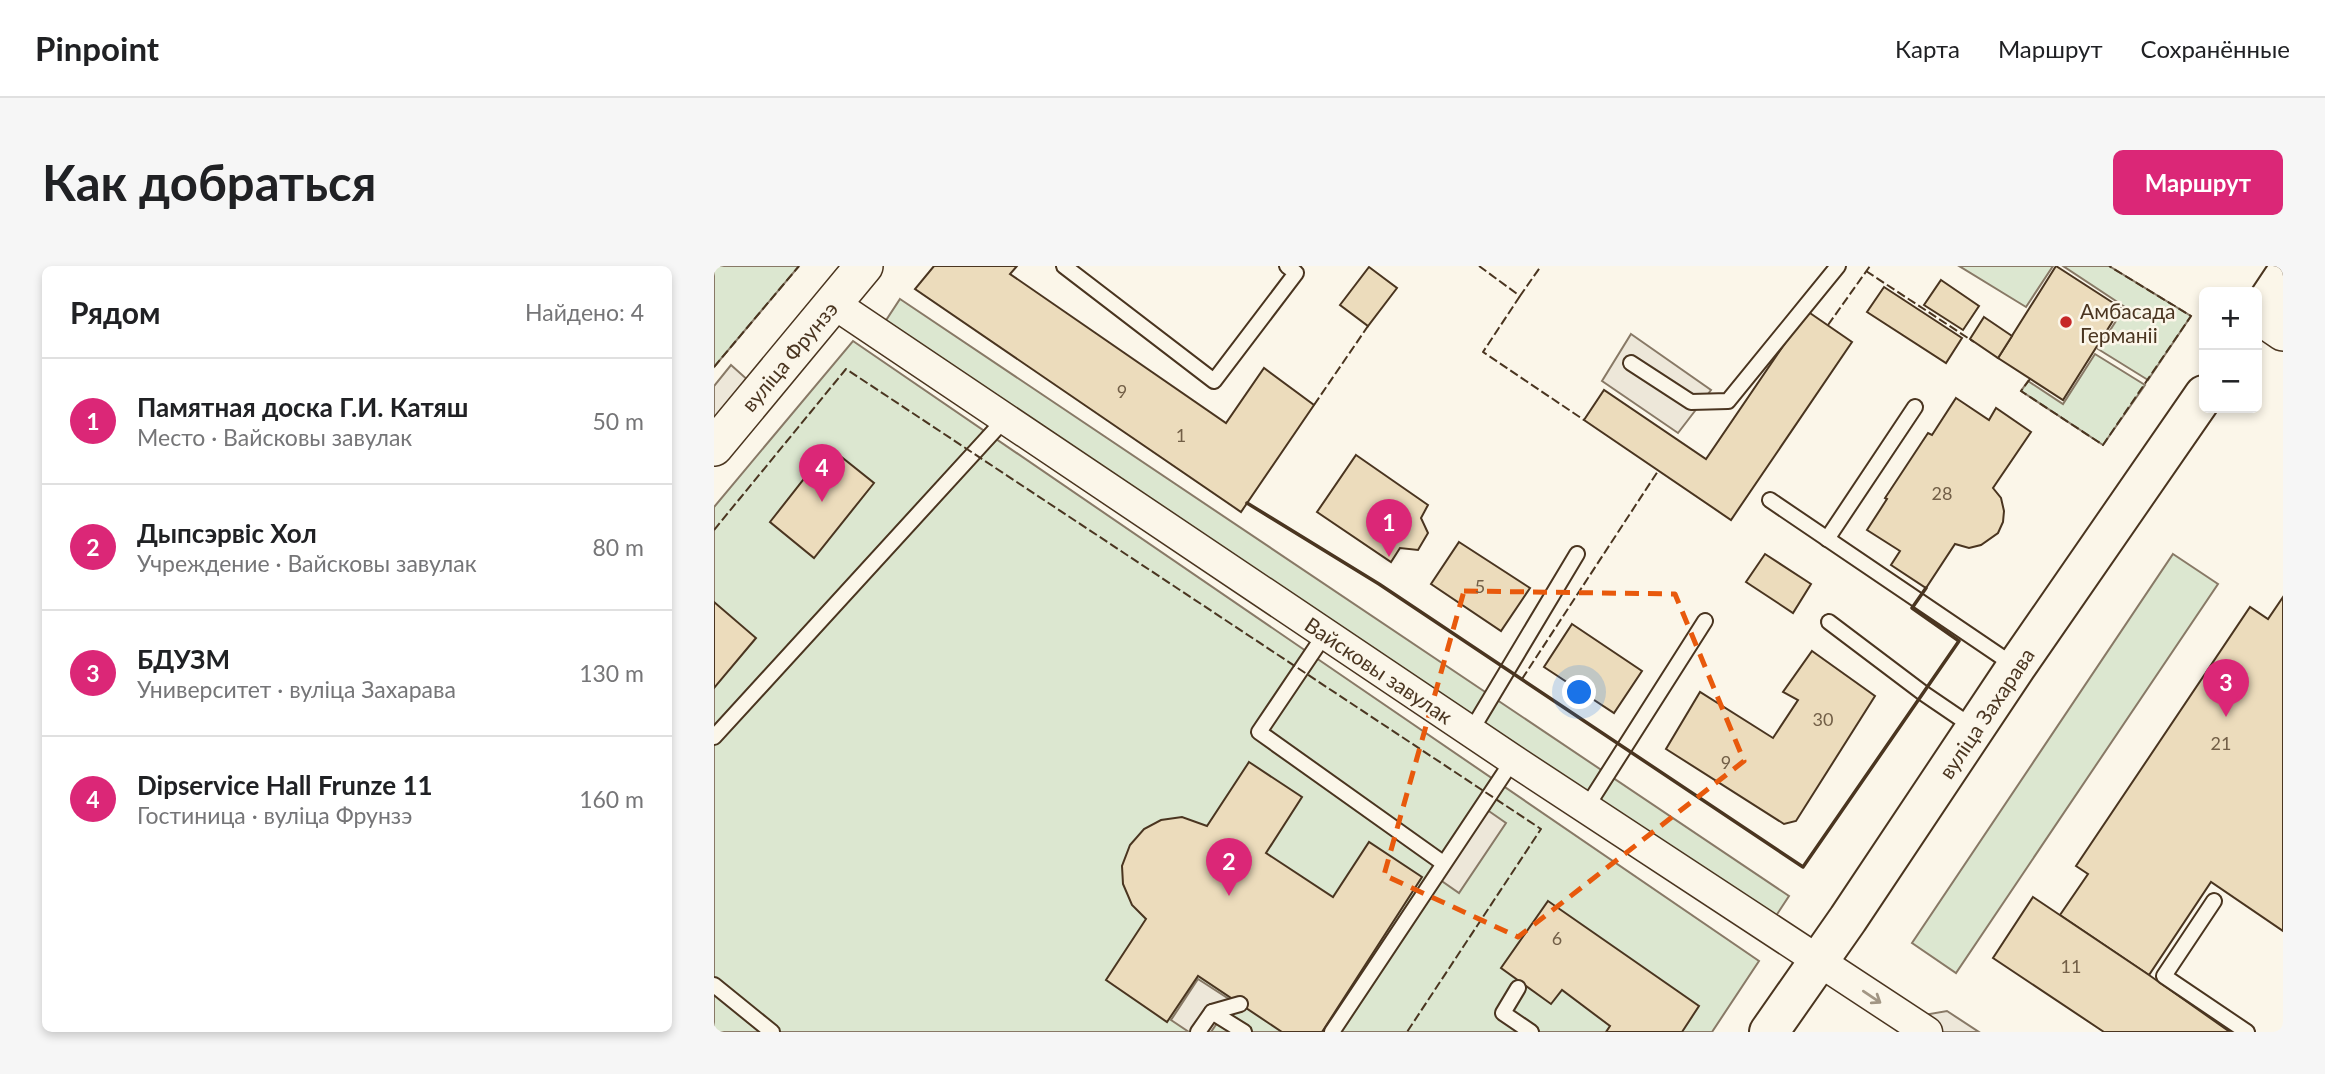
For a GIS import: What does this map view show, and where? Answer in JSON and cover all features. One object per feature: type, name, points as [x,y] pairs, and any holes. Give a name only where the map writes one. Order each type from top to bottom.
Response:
[{"type":"main road","points":[[2266,322],[2283,278]]},
{"type":"main road","name":"вуліца Захарава","points":[[1769,1032],[2199,402]]},
{"type":"street","name":"вуліца Фрунзэ","points":[[714,447],[864,266]]},
{"type":"street","name":"Вайсковы завулак","points":[[833,303],[1513,760],[1927,1032]]},
{"type":"lane","points":[[1064,266],[1214,382],[1296,273],[1287,266]]},
{"type":"lane","points":[[1631,363],[1690,402],[1728,401],[1838,266]]},
{"type":"lane","points":[[1828,539],[1915,407]]},
{"type":"lane","points":[[714,737],[1005,419]]},
{"type":"lane","points":[[1770,500],[2016,667]]},
{"type":"lane","points":[[1471,731],[1577,554]]},
{"type":"lane","points":[[1586,808],[1705,621]]},
{"type":"lane","points":[[1829,622],[1930,698],[1975,728]]},
{"type":"lane","points":[[1325,634],[1259,733],[1443,863]]},
{"type":"lane","points":[[1332,1032],[1513,760]]},
{"type":"lane","points":[[2214,901],[2164,975],[2247,1032]]},
{"type":"lane","points":[[714,985],[772,1032]]},
{"type":"lane","points":[[1518,988],[1503,1013],[1531,1032]]},
{"type":"lane","points":[[1198,1032],[1212,1012],[1240,1004]]},
{"type":"lane","points":[[1212,1012],[1244,1032]]},
{"type":"highlighted area","points":[[1464,591],[1675,594],[1744,761],[1518,937],[1384,875]]},
{"type":"green space","points":[[714,266],[799,266],[714,367]]},
{"type":"green space","points":[[1959,266],[2053,266],[2026,307]]},
{"type":"green space","points":[[2063,266],[2109,266],[2191,316],[2148,380],[2098,349],[2125,307]]},
{"type":"green space","points":[[900,299],[1789,896],[1770,925],[881,328]]},
{"type":"green space","points":[[853,341],[1759,961],[1712,1032],[714,1032],[714,507]]},
{"type":"green space","points":[[2095,354],[2145,385],[2103,445],[2021,391],[2028,381],[2063,404]]},
{"type":"green space","points":[[2173,554],[2218,584],[1956,973],[1912,943]]},
{"type":"shaded area","points":[[1631,334],[1711,390],[1678,433],[1602,381]]},
{"type":"shaded area","points":[[731,365],[750,382],[714,425],[714,386]]},
{"type":"shaded area","points":[[1483,807],[1506,823],[1459,893],[1436,877]]},
{"type":"shaded area","points":[[1198,979],[1232,1001],[1211,1032],[1189,1032],[1171,1020]]},
{"type":"shaded area","points":[[1947,1011],[1979,1032],[1942,1032],[1918,1016]]},
{"type":"building","points":[[934,266],[1017,266],[1010,274],[1226,423],[1264,368],[1314,405],[1241,512],[915,289]]},
{"type":"building","name":"Амбасада Германіі","points":[[2056,266],[2121,308],[2063,400],[1998,358]]},
{"type":"building","points":[[1369,267],[1397,288],[1368,326],[1340,305]]},
{"type":"building","points":[[1941,280],[1979,306],[1963,330],[1924,305]]},
{"type":"building","points":[[1884,287],[1962,338],[1946,363],[1867,312]]},
{"type":"building","points":[[1807,311],[1852,342],[1731,520],[1584,420],[1604,390],[1706,459]]},
{"type":"building","points":[[1984,317],[2012,336],[1998,358],[1970,339]]},
{"type":"building","points":[[1956,398],[1989,420],[1996,408],[2031,432],[1993,488],[2001,498],[2004,511],[1998,533],[1981,545],[1969,548],[1955,544],[1926,588],[1891,565],[1900,551],[1867,530],[1928,433],[1932,435]]},
{"type":"building","points":[[829,447],[874,483],[814,558],[770,522]]},
{"type":"building","points":[[1356,455],[1428,505],[1421,518],[1428,533],[1418,550],[1400,548],[1391,562],[1317,512]]},
{"type":"building","points":[[1459,542],[1530,588],[1501,631],[1431,584]]},
{"type":"building","points":[[1765,554],[1811,584],[1793,613],[1746,582]]},
{"type":"building","points":[[2283,597],[2283,931],[2211,882],[2149,975],[2060,915],[2088,874],[2076,866],[2250,607],[2268,619]]},
{"type":"building","points":[[714,602],[756,638],[714,688]]},
{"type":"building","points":[[1572,624],[1642,671],[1614,713],[1544,667]]},
{"type":"building","points":[[1812,651],[1875,696],[1796,821],[1784,824],[1666,749],[1700,692],[1773,738],[1798,700],[1783,692]]},
{"type":"building","points":[[1249,762],[1302,797],[1266,853],[1333,897],[1369,842],[1422,877],[1322,1032],[1282,1032],[1198,976],[1167,1022],[1106,980],[1146,919],[1132,905],[1123,884],[1122,866],[1130,845],[1144,829],[1161,820],[1182,817],[1207,826]]},
{"type":"building","points":[[2033,897],[2230,1032],[2104,1032],[1993,958]]},
{"type":"building","points":[[1548,901],[1699,1006],[1682,1032],[1606,1032],[1610,1026],[1562,990],[1551,1004],[1501,968]]},
{"type":"fence","points":[[714,367],[799,266]]},
{"type":"fence","points":[[1479,266],[1520,296],[1541,266]]},
{"type":"fence","points":[[1828,325],[1870,266]]},
{"type":"fence","points":[[2030,379],[2021,391],[2103,445],[2191,316],[2109,266]]},
{"type":"fence","points":[[1866,271],[1974,342]]},
{"type":"fence","points":[[1520,296],[1483,352],[1584,420]]},
{"type":"fence","points":[[1314,405],[1368,326]]},
{"type":"fence","points":[[714,530],[846,369],[1541,829],[1407,1032]]},
{"type":"fence","points":[[1522,679],[1658,471]]},
{"type":"wall","points":[[1247,503],[1379,584],[1803,867],[1959,641],[1912,608],[1926,588]]},
{"type":"place","name":"Амбасада Германіі","points":[[2066,322]]},
{"type":"place","name":"Dipservice Hall Frunze 11","points":[[822,502]]},
{"type":"place","name":"Памятная доска Г.И. Катяш","points":[[1389,557]]},
{"type":"place","name":"БДУЗМ","points":[[2226,717]]},
{"type":"place","name":"Дыпсэрвіс Хол","points":[[1229,896]]}]
